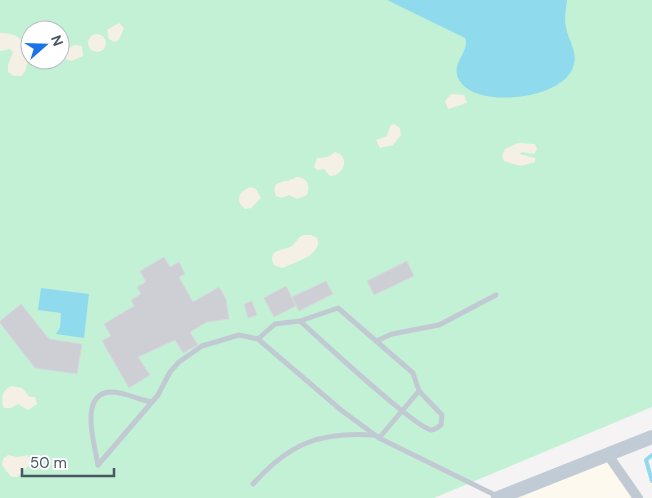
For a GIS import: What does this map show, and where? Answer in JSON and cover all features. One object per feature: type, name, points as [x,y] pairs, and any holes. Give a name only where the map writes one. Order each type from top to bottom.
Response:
[{"type":"main road","points":[[499,498],[652,437]]},
{"type":"street","points":[[608,455],[638,498]]},
{"type":"lane","points":[[376,341],[392,334],[439,325],[496,295]]},
{"type":"lane","points":[[258,339],[275,324],[300,321],[338,308],[414,373],[420,391],[442,415],[442,422],[439,427],[430,430],[402,411],[300,321]]},
{"type":"lane","points":[[152,402],[110,392],[96,398],[90,417],[98,465],[152,402],[179,362],[202,346],[239,335],[258,339],[341,410],[379,438],[499,498]]},
{"type":"lane","points":[[379,438],[420,391]]},
{"type":"lane","points":[[253,484],[268,467],[306,443],[322,437],[344,433],[374,434]]},
{"type":"shaded area","points":[[608,462],[631,498],[516,498]]},
{"type":"green space","points":[[0,0],[652,0],[652,407],[434,498],[0,498]]},
{"type":"sand","points":[[119,23],[124,28],[119,40],[114,42],[109,39],[107,30]]},
{"type":"sand","points":[[0,33],[10,34],[20,40],[20,70],[25,70],[21,76],[14,76],[8,72],[8,65],[13,52],[10,49],[0,51]]},
{"type":"sand","points":[[97,34],[103,37],[106,43],[103,49],[97,52],[91,49],[88,43],[91,37]]},
{"type":"sand","points":[[74,45],[82,46],[83,56],[70,61],[70,47]]},
{"type":"sand","points":[[451,94],[464,95],[467,103],[448,109],[445,101]]},
{"type":"sand","points":[[394,124],[400,128],[401,135],[393,145],[380,148],[376,140],[387,136],[390,126]]},
{"type":"sand","points":[[518,143],[535,144],[537,149],[534,154],[522,152],[519,154],[535,158],[535,162],[521,166],[504,161],[502,156],[505,149]]},
{"type":"sand","points":[[335,152],[343,157],[344,161],[344,166],[339,173],[330,176],[324,169],[317,170],[314,167],[317,158],[328,157]]},
{"type":"sand","points":[[300,177],[307,183],[309,188],[307,195],[297,199],[289,195],[281,198],[276,196],[275,186],[277,184]]},
{"type":"sand","points":[[250,187],[256,189],[261,198],[251,208],[245,209],[240,204],[239,198]]},
{"type":"sand","points":[[303,235],[311,235],[317,238],[318,244],[312,254],[282,268],[274,265],[272,256],[279,250],[292,246]]},
{"type":"sand","points":[[11,386],[22,388],[30,397],[35,397],[37,404],[28,410],[18,404],[11,408],[4,408],[3,396]]},
{"type":"sand","points":[[8,455],[17,457],[29,455],[29,465],[17,477],[11,477],[2,465],[3,459]]},
{"type":"water","points":[[387,0],[567,0],[565,24],[574,51],[575,62],[566,78],[554,87],[539,93],[521,97],[503,98],[486,96],[472,91],[462,84],[458,77],[458,65],[465,49],[465,38]]},
{"type":"water","points":[[41,288],[89,294],[84,338],[56,334],[60,328],[61,313],[38,310]]},
{"type":"building","points":[[164,257],[170,267],[179,262],[185,274],[179,277],[193,302],[219,287],[226,299],[229,319],[207,322],[190,332],[198,345],[183,353],[175,340],[138,357],[150,375],[129,388],[102,341],[111,336],[104,324],[134,306],[131,300],[141,294],[137,287],[146,282],[140,271]]},
{"type":"building","points":[[407,261],[414,276],[374,295],[367,281]]},
{"type":"building","points":[[326,281],[333,294],[299,311],[292,297]]},
{"type":"building","points":[[286,286],[296,306],[274,317],[264,298]]},
{"type":"building","points":[[252,301],[257,315],[248,318],[244,304]]},
{"type":"building","points":[[21,304],[49,339],[82,344],[77,374],[35,368],[0,323]]},
{"type":"waterway","points":[[652,455],[646,460],[652,481]]}]
